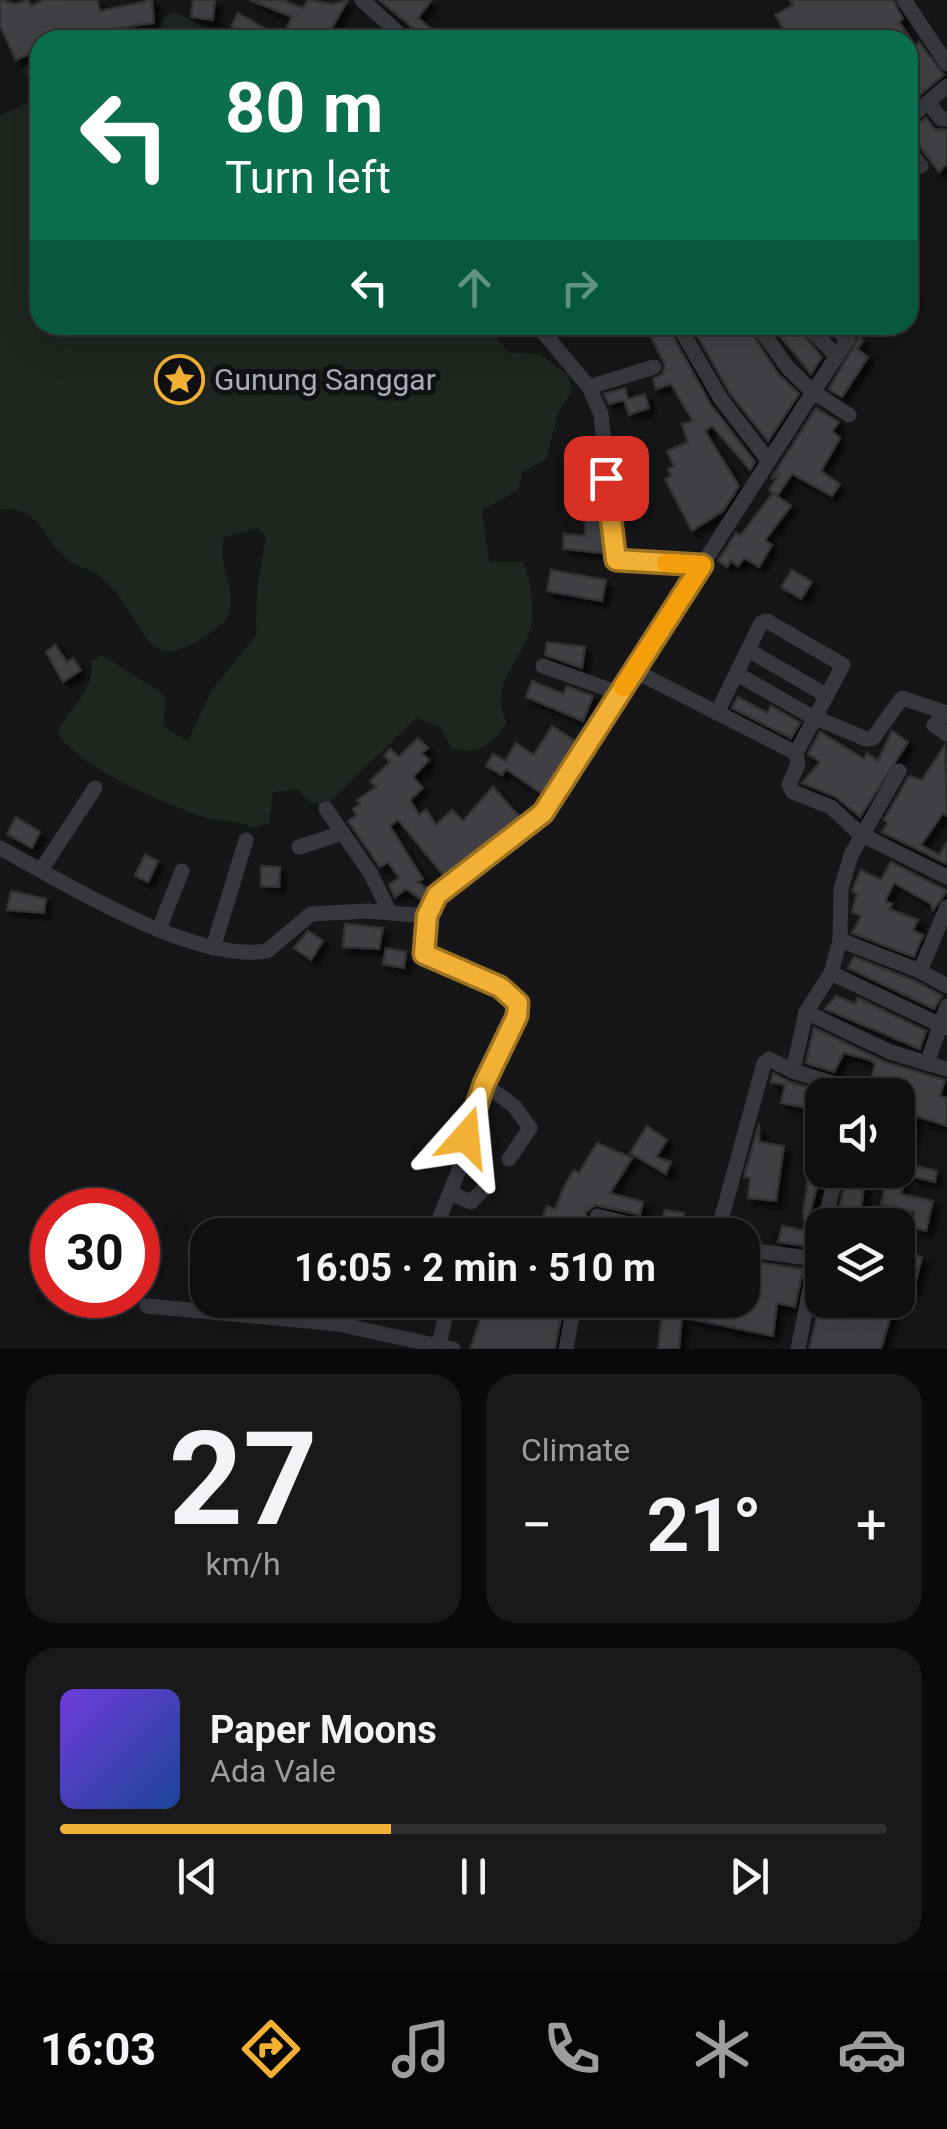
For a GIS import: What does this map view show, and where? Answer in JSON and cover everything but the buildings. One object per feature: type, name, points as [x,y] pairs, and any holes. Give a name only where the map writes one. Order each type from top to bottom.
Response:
[{"type":"street","points":[[362,0],[395,30]]},
{"type":"street","points":[[904,0],[947,64]]},
{"type":"street","points":[[918,110],[947,86]]},
{"type":"street","points":[[928,102],[941,119],[947,119]]},
{"type":"street","points":[[918,162],[921,166]]},
{"type":"street","points":[[545,335],[589,387],[600,414],[615,558],[622,562],[702,565]]},
{"type":"street","points":[[684,335],[721,399],[768,460]]},
{"type":"street","points":[[764,335],[788,368],[813,392],[849,415]]},
{"type":"street","points":[[815,335],[836,356]]},
{"type":"street","points":[[439,1218],[484,1084],[517,1016],[518,1003],[500,987],[424,954],[427,916],[447,884],[543,813],[848,339],[843,335]]},
{"type":"street","points":[[589,387],[654,367]]},
{"type":"street","points":[[717,714],[761,623],[768,620],[840,661],[843,666],[796,753],[798,764],[791,791],[846,816],[860,834],[947,877]]},
{"type":"street","points":[[748,650],[826,696]]},
{"type":"street","points":[[543,666],[619,694]]},
{"type":"street","points":[[633,670],[796,753]]},
{"type":"street","points":[[737,674],[869,739],[902,698],[946,713],[934,725],[947,734]]},
{"type":"street","points":[[793,1072],[806,1012],[832,972],[840,940],[842,890],[860,834],[899,771]]},
{"type":"street","points":[[42,870],[95,788]]},
{"type":"street","points":[[326,809],[390,913]]},
{"type":"street","points":[[300,846],[343,833]]},
{"type":"street","points":[[213,948],[246,840]]},
{"type":"street","points":[[0,848],[159,929],[213,948],[268,950],[311,914],[427,916]]},
{"type":"street","points":[[159,929],[182,871]]},
{"type":"street","points":[[920,971],[947,908]]},
{"type":"street","points":[[840,940],[920,971],[947,986]]},
{"type":"street","points":[[832,972],[942,1026]]},
{"type":"street","points":[[928,1063],[947,1006]]},
{"type":"street","points":[[806,1012],[890,1052],[947,1069]]},
{"type":"street","points":[[722,1218],[764,1063],[769,1059],[814,1078]]},
{"type":"street","points":[[484,1084],[514,1106],[530,1128],[509,1159]]},
{"type":"street","points":[[450,1193],[471,1202],[486,1188]]},
{"type":"street","points":[[596,1216],[604,1218]]},
{"type":"street","points":[[760,1251],[805,1258]]},
{"type":"street","points":[[160,1307],[338,1324],[400,1342],[446,1347],[448,1318]]},
{"type":"street","points":[[798,1349],[805,1314]]},
{"type":"street","points":[[566,1349],[572,1318]]},
{"type":"shaded area","points":[[175,12],[210,30],[157,30],[165,16]]},
{"type":"shaded area","points":[[30,63],[30,84],[23,67]]},
{"type":"shaded area","points":[[30,96],[30,335],[501,335],[497,338],[508,352],[539,354],[568,375],[572,392],[559,410],[546,459],[523,472],[518,490],[482,510],[489,562],[523,562],[532,607],[529,633],[503,687],[502,710],[507,723],[489,743],[476,750],[451,748],[440,727],[416,718],[327,805],[308,801],[298,789],[273,792],[269,823],[253,828],[207,818],[126,784],[85,760],[57,733],[85,691],[91,662],[102,655],[166,697],[163,726],[188,741],[211,691],[256,636],[257,590],[266,535],[257,528],[224,537],[223,558],[230,598],[227,619],[198,641],[177,650],[161,649],[149,640],[114,591],[97,574],[75,565],[60,553],[33,518],[13,509],[0,510],[0,115],[25,105]]},
{"type":"slow traffic","points":[[623,687],[702,565],[666,563]]},
{"type":"place","name":"Gunung Sanggar","points":[[179,379]]},
{"type":"route","points":[[466,1137],[484,1084],[517,1016],[518,1003],[500,987],[424,954],[430,907],[447,884],[543,813],[702,565],[616,560],[606,478]]}]
